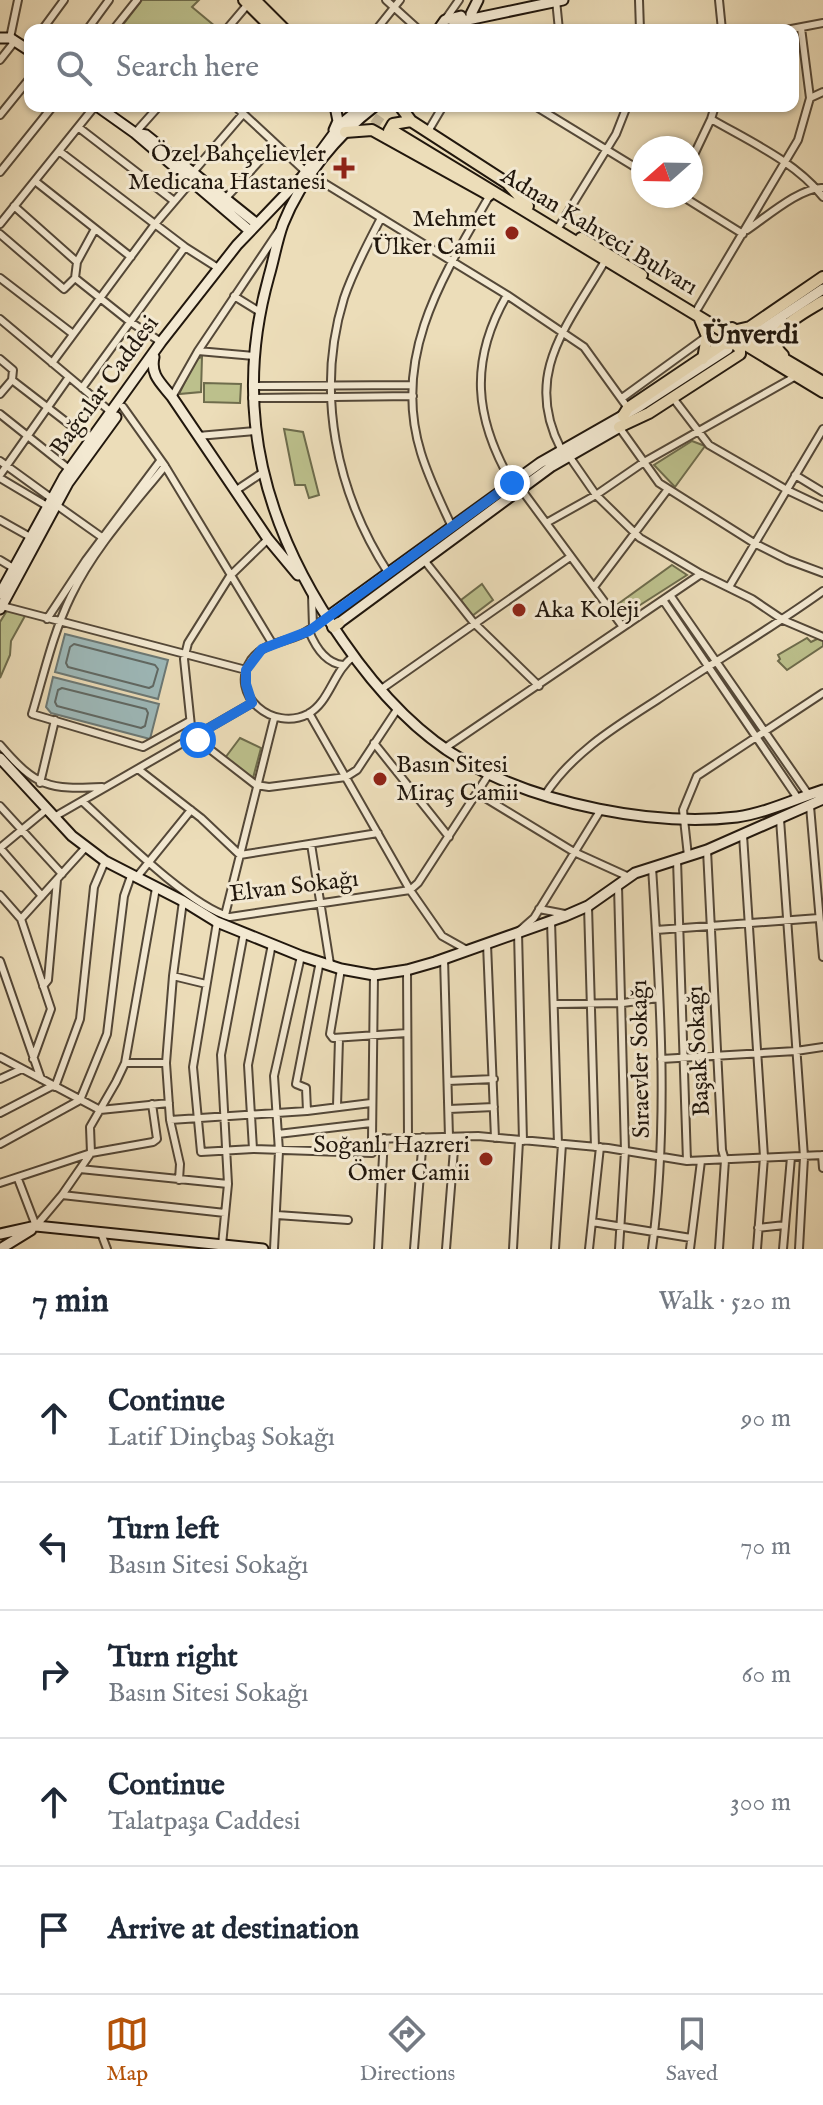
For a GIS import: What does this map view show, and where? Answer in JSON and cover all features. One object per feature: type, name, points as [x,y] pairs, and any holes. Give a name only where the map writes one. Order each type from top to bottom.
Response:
[{"type":"main road","points":[[472,16],[478,0]]},
{"type":"main road","points":[[451,24],[539,0]]},
{"type":"main road","points":[[249,1],[277,24]]},
{"type":"main road","points":[[517,5],[558,1]]},
{"type":"main road","points":[[261,12],[268,24]]},
{"type":"main road","points":[[261,12],[282,24]]},
{"type":"main road","points":[[105,112],[135,133],[190,183],[257,224]]},
{"type":"main road","points":[[336,112],[339,133],[372,130],[395,133]]},
{"type":"main road","name":"Bağcılar Caddesi","points":[[51,503],[69,469],[218,268],[308,174],[358,112]]},
{"type":"main road","name":"Bağcılar Caddesi","points":[[339,133],[367,112]]},
{"type":"main road","points":[[404,112],[427,133],[507,183],[528,206]]},
{"type":"main road","points":[[411,121],[393,124],[389,131],[476,190],[506,200]]},
{"type":"main road","points":[[135,133],[146,135],[257,224]]},
{"type":"main road","name":"Adnan Kahveci Bulvarı","points":[[395,133],[605,261],[730,327],[823,382]]},
{"type":"main road","name":"Adnan Kahveci Bulvarı","points":[[395,133],[560,225],[823,392]]},
{"type":"main road","name":"Bağcılar Caddesi","points":[[282,226],[308,174]]},
{"type":"main road","points":[[257,224],[274,216],[282,226],[260,312],[254,356],[252,398],[255,431],[262,473],[277,521],[310,591]]},
{"type":"main road","points":[[757,332],[823,277]]},
{"type":"main road","points":[[823,289],[757,332],[750,331],[760,338],[769,338],[823,299]]},
{"type":"main road","points":[[730,327],[757,332],[823,299]]},
{"type":"main road","points":[[694,309],[703,322],[707,336],[703,359]]},
{"type":"main road","points":[[780,331],[775,341],[778,351],[793,364]]},
{"type":"main road","points":[[333,623],[389,574],[453,527],[565,453],[624,407],[729,343],[738,346],[673,398],[565,453]]},
{"type":"main road","points":[[158,346],[152,367],[154,376],[172,397],[268,539],[310,591],[354,656],[398,708],[465,762],[545,795],[600,811],[683,818],[736,817],[762,812],[823,790]]},
{"type":"main road","points":[[624,407],[733,352],[757,351]]},
{"type":"main road","points":[[619,427],[733,352]]},
{"type":"main road","points":[[1,608],[51,503],[142,378],[154,376]]},
{"type":"main road","points":[[333,623],[424,560],[516,486]]},
{"type":"main road","points":[[268,539],[277,530],[277,521]]},
{"type":"main road","points":[[0,594],[34,540]]},
{"type":"main road","points":[[0,758],[50,813],[105,861],[244,933],[341,969],[374,975],[407,970],[469,951],[535,922],[569,915],[588,906],[629,877],[707,850],[823,799]]},
{"type":"main road","points":[[808,794],[810,806]]},
{"type":"main road","points":[[736,817],[735,825],[743,835]]},
{"type":"main road","points":[[0,1249],[36,1226]]},
{"type":"main road","points":[[0,1234],[36,1226],[263,1249]]},
{"type":"street","points":[[0,60],[9,39],[18,0]]},
{"type":"street","points":[[46,24],[64,0]]},
{"type":"street","points":[[91,24],[109,0]]},
{"type":"street","points":[[118,24],[137,0]]},
{"type":"street","points":[[386,0],[412,24]]},
{"type":"street","points":[[381,24],[400,0]]},
{"type":"street","points":[[447,24],[459,0]]},
{"type":"street","points":[[639,0],[640,24]]},
{"type":"street","points":[[719,0],[721,24]]},
{"type":"street","points":[[231,24],[249,1]]},
{"type":"street","points":[[558,1],[559,24]]},
{"type":"street","points":[[472,16],[473,24]]},
{"type":"street","points":[[694,309],[743,234],[798,140],[810,98],[801,28],[823,23]]},
{"type":"street","points":[[0,115],[24,85]]},
{"type":"street","points":[[810,98],[823,92]]},
{"type":"street","points":[[0,172],[48,112]]},
{"type":"street","points":[[0,224],[91,112]]},
{"type":"street","points":[[135,133],[154,112]]},
{"type":"street","points":[[427,133],[439,112]]},
{"type":"street","points":[[546,112],[631,165]]},
{"type":"street","points":[[560,225],[607,150],[624,112]]},
{"type":"street","points":[[703,136],[713,112]]},
{"type":"street","points":[[194,171],[243,114],[308,174],[507,295],[584,347],[624,407],[707,336]]},
{"type":"street","points":[[711,119],[785,163],[819,187],[823,197]]},
{"type":"street","points":[[78,127],[174,201]]},
{"type":"street","points":[[226,198],[275,144]]},
{"type":"street","points":[[59,151],[185,247],[218,268]]},
{"type":"street","points":[[35,181],[131,257]]},
{"type":"street","points":[[52,363],[155,224],[190,183]]},
{"type":"street","points":[[743,234],[780,207],[819,187]]},
{"type":"street","points":[[453,527],[420,449],[412,385],[421,328],[433,296],[490,195]]},
{"type":"street","points":[[14,206],[77,262]]},
{"type":"street","points":[[701,208],[743,234]]},
{"type":"street","points":[[380,220],[345,296],[332,353],[330,386],[333,430],[349,498],[374,551],[389,574]]},
{"type":"street","name":"Bağcılar Caddesi","points":[[172,397],[198,351],[282,226]]},
{"type":"street","points":[[0,234],[64,289],[75,278],[77,262],[95,229]]},
{"type":"street","points":[[82,388],[185,247]]},
{"type":"street","points":[[605,261],[555,348],[545,385],[550,428],[596,495],[634,533],[701,574],[752,599],[783,620],[823,637]]},
{"type":"street","points":[[0,278],[73,334]]},
{"type":"street","points":[[75,278],[158,346]]},
{"type":"street","points":[[507,295],[484,341],[480,368],[489,436],[497,457],[516,486],[548,522],[570,557],[623,627]]},
{"type":"street","points":[[234,296],[260,312]]},
{"type":"street","points":[[0,319],[112,412]]},
{"type":"street","points":[[198,351],[254,356]]},
{"type":"street","points":[[0,359],[13,370],[12,380],[0,394]]},
{"type":"street","points":[[548,522],[596,495],[644,462],[796,376]]},
{"type":"street","points":[[51,503],[0,476],[3,463],[69,377]]},
{"type":"street","points":[[12,380],[91,441]]},
{"type":"street","points":[[253,386],[412,385]]},
{"type":"street","points":[[252,398],[413,396]]},
{"type":"street","points":[[673,398],[709,445],[823,507]]},
{"type":"street","points":[[123,407],[162,463],[272,643]]},
{"type":"street","points":[[0,414],[69,469]]},
{"type":"street","points":[[619,427],[659,483],[754,543],[823,573]]},
{"type":"street","points":[[729,587],[823,429]]},
{"type":"street","points":[[198,436],[255,431]]},
{"type":"street","points":[[3,463],[51,503],[104,539]]},
{"type":"street","points":[[47,619],[162,463]]},
{"type":"street","points":[[235,491],[262,473]]},
{"type":"street","points":[[795,475],[823,492]]},
{"type":"street","points":[[594,587],[668,489]]},
{"type":"street","points":[[0,520],[34,540]]},
{"type":"street","points":[[104,539],[59,622],[32,714],[143,747],[190,721]]},
{"type":"street","points":[[268,539],[230,576],[188,643],[185,654],[190,721],[195,736],[257,785],[269,787],[346,777],[357,770],[398,708]]},
{"type":"street","points":[[380,690],[570,557]]},
{"type":"street","points":[[0,560],[15,569]]},
{"type":"street","points":[[424,560],[474,623],[539,686]]},
{"type":"street","points":[[445,748],[701,574]]},
{"type":"street","points":[[310,591],[311,629],[316,646],[336,665],[343,665]]},
{"type":"street","points":[[545,795],[560,772],[578,755],[823,591]]},
{"type":"street","points":[[670,595],[808,794]]},
{"type":"street","points":[[663,600],[797,797]]},
{"type":"street","points":[[1,608],[246,670]]},
{"type":"street","points":[[333,623],[272,643],[253,658],[246,670],[246,684],[252,703],[274,719],[296,718],[309,713],[321,703],[343,665],[354,656]]},
{"type":"street","points":[[688,856],[683,818],[685,800],[697,776],[823,693]]},
{"type":"street","points":[[42,896],[0,848],[50,813],[82,801],[252,703]]},
{"type":"street","points":[[309,713],[410,890],[442,936],[469,951]]},
{"type":"street","points":[[274,719],[206,984],[193,1067],[201,1152],[253,1149],[372,1153]]},
{"type":"street","points":[[40,783],[55,720]]},
{"type":"street","points":[[374,743],[449,837]]},
{"type":"street","points":[[0,745],[40,783],[61,789],[106,787]]},
{"type":"street","points":[[138,769],[191,810],[240,855]]},
{"type":"street","points":[[410,890],[418,883],[489,774]]},
{"type":"street","points":[[477,793],[574,852],[629,877]]},
{"type":"street","name":"Elvan Sokağı","points":[[82,801],[221,919],[410,890]]},
{"type":"street","points":[[0,806],[59,877],[48,980],[43,986]]},
{"type":"street","points":[[810,806],[823,957]]},
{"type":"street","points":[[0,1144],[80,1100],[107,1034],[124,896],[134,877],[191,810]]},
{"type":"street","points":[[535,922],[539,909],[600,811]]},
{"type":"street","points":[[780,819],[804,1157],[799,1249]]},
{"type":"street","points":[[240,855],[378,833]]},
{"type":"street","points":[[743,835],[764,1157],[757,1249]]},
{"type":"street","points":[[307,1111],[306,1088],[296,1084],[325,963],[311,844]]},
{"type":"street","points":[[21,919],[86,847]]},
{"type":"street","name":"Başak Sokağı","points":[[707,850],[722,1150],[725,1160],[719,1249]]},
{"type":"street","points":[[677,860],[687,1161]]},
{"type":"street","points":[[0,1113],[54,1086],[80,1019],[94,887],[105,861]]},
{"type":"street","name":"Sıraevler Sokağı","points":[[652,867],[661,1059],[660,1158],[652,1249]]},
{"type":"street","points":[[618,886],[625,1151],[619,1249]]},
{"type":"street","points":[[18,1179],[36,1226],[91,1153],[90,1127],[125,1063],[156,888]]},
{"type":"street","points":[[0,895],[21,919],[51,1009],[33,1059]]},
{"type":"street","points":[[179,1180],[180,1164],[170,1120],[166,1063],[183,901]]},
{"type":"street","points":[[588,906],[598,1147],[589,1249]]},
{"type":"street","points":[[539,909],[569,915]]},
{"type":"street","points":[[656,930],[819,918]]},
{"type":"street","points":[[551,921],[560,1144],[555,1249]]},
{"type":"street","points":[[513,1249],[521,1141],[518,932]]},
{"type":"street","points":[[222,1245],[228,1184],[221,1055],[244,933]]},
{"type":"street","points":[[253,1149],[248,1065],[272,944]]},
{"type":"street","points":[[487,944],[495,1138]]},
{"type":"street","points":[[274,1249],[279,1151],[274,1076],[301,956]]},
{"type":"street","points":[[444,958],[452,1137],[446,1249]]},
{"type":"street","points":[[0,961],[41,1079]]},
{"type":"street","points":[[341,969],[330,1034],[339,1039],[407,1033]]},
{"type":"street","points":[[407,970],[408,1137]]},
{"type":"street","points":[[374,975],[372,1139],[495,1138],[598,1147],[687,1161],[822,1155],[823,1168]]},
{"type":"street","points":[[173,976],[206,984]]},
{"type":"street","points":[[555,1004],[623,1003],[658,998]]},
{"type":"street","points":[[337,1106],[339,1039]]},
{"type":"street","points":[[661,1059],[823,1047]]},
{"type":"street","points":[[0,1057],[100,1110],[169,1103]]},
{"type":"street","points":[[125,1063],[166,1063]]},
{"type":"street","points":[[0,1079],[22,1069]]},
{"type":"street","points":[[448,1081],[494,1079]]},
{"type":"street","points":[[170,1120],[307,1111],[371,1103]]},
{"type":"street","points":[[0,1183],[91,1153],[153,1142],[157,1139],[152,1104]]},
{"type":"street","points":[[449,1109],[494,1107]]},
{"type":"street","points":[[278,1134],[371,1123]]},
{"type":"street","points":[[414,1249],[423,1137]]},
{"type":"street","points":[[378,1249],[384,1138]]},
{"type":"street","points":[[783,1249],[791,1157]]},
{"type":"street","points":[[690,1249],[701,1161]]},
{"type":"street","points":[[80,1169],[228,1184]]},
{"type":"street","points":[[62,1195],[225,1213]]},
{"type":"street","points":[[277,1215],[348,1220]]},
{"type":"street","points":[[592,1222],[691,1238]]},
{"type":"street","points":[[758,1228],[785,1225]]},
{"type":"street","points":[[101,1233],[107,1249]]},
{"type":"green space","points":[[142,0],[199,0],[192,7],[212,24],[124,24]]},
{"type":"green space","points":[[202,357],[201,392],[179,394],[196,359]]},
{"type":"green space","points":[[204,383],[241,384],[240,403],[204,402]]},
{"type":"green space","points":[[284,429],[303,432],[319,495],[309,498],[305,485],[295,485]]},
{"type":"green space","points":[[692,441],[705,446],[675,487],[654,465]]},
{"type":"green space","points":[[672,565],[687,575],[626,614],[618,604]]},
{"type":"green space","points":[[482,584],[493,600],[472,616],[461,600]]},
{"type":"green space","points":[[8,609],[26,614],[11,641],[10,655],[0,678],[0,622]]},
{"type":"green space","points":[[807,638],[811,642],[823,639],[823,646],[787,670],[778,661],[778,655]]},
{"type":"green space","points":[[240,738],[261,748],[253,778],[225,758]]},
{"type":"water","points":[[65,634],[168,660],[158,699],[55,672]]},
{"type":"water","points":[[53,677],[159,704],[150,739],[51,713],[46,707]]},
{"type":"tunnel","points":[[365,112],[394,132]]},
{"type":"place","name":"Özel Bahçelievler Medicana Hastanesi","points":[[344,168]]},
{"type":"place","name":"Mehmet Ülker Camii","points":[[512,233]]},
{"type":"place","name":"Aka Koleji","points":[[519,610]]},
{"type":"place","name":"Basın Sitesi Miraç Camii","points":[[380,779]]},
{"type":"place","name":"Soğanlı Hazreri Ömer Camii","points":[[486,1159]]},
{"type":"district","name":"Ünverdi","points":[[751,335]]},
{"type":"route","points":[[198,740],[195,736],[252,703],[246,684],[246,670],[262,649],[309,631],[512,483]]}]
